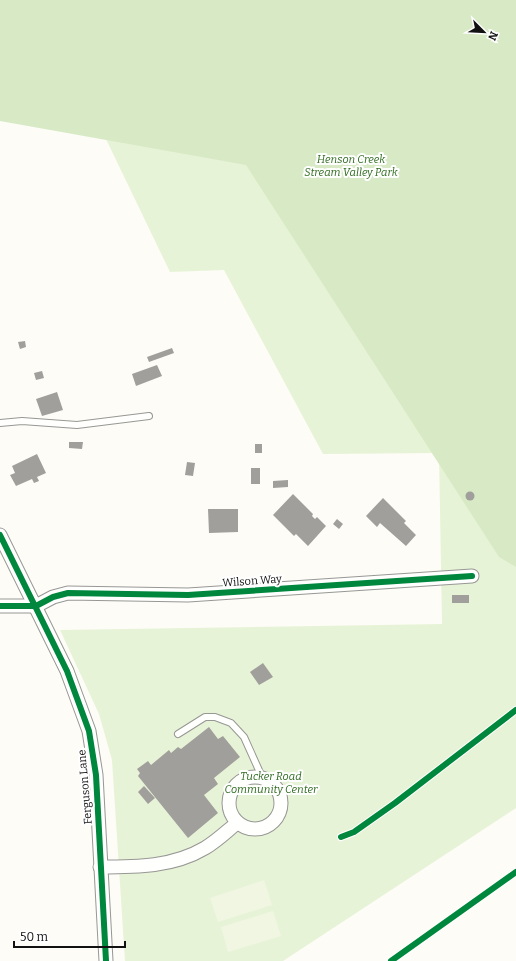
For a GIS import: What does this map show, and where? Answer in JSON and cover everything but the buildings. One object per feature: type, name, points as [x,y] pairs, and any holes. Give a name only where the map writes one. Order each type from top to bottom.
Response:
[{"type":"street","name":"Ferguson Lane","points":[[0,535],[67,671],[89,731],[96,775],[106,961]]},
{"type":"street","name":"Wilson Way","points":[[36,606],[53,596],[68,593],[188,595],[472,576]]},
{"type":"street","points":[[0,606],[36,606]]},
{"type":"street","points":[[253,776],[262,777],[270,781],[276,787],[281,802],[279,814],[270,825],[253,830],[237,823],[228,807],[228,799],[237,783],[244,778],[253,776]]},
{"type":"street","points":[[100,867],[147,866],[172,862],[205,848],[237,823]]},
{"type":"lane","points":[[0,423],[22,421],[77,424],[149,416]]},
{"type":"lane","points":[[178,734],[205,717],[215,717],[231,723],[244,737],[262,777]]},
{"type":"green space","name":"Henson Creek Stream Valley Park","points":[[0,0],[516,0],[516,567],[499,557],[246,165],[0,121]]},
{"type":"green space","name":"Henson Creek Stream Valley Park","points":[[39,0],[516,0],[516,808],[283,961],[125,961],[112,760],[99,714],[60,630],[442,624],[439,453],[323,454],[224,270],[170,272]]},
{"type":"green space","points":[[264,880],[272,905],[218,922],[210,898]]},
{"type":"green space","points":[[273,911],[281,936],[228,952],[221,927]]},
{"type":"cycle path","points":[[0,535],[67,671],[89,731],[96,775],[106,961]]},
{"type":"cycle path","points":[[0,606],[36,606],[53,597],[68,593],[188,595],[472,576]]},
{"type":"cycle path","points":[[341,837],[354,832],[395,803],[516,710]]},
{"type":"cycle path","points":[[391,961],[516,872]]},
{"type":"park label","name":"Tucker Road Community Center","points":[[271,782]]}]
